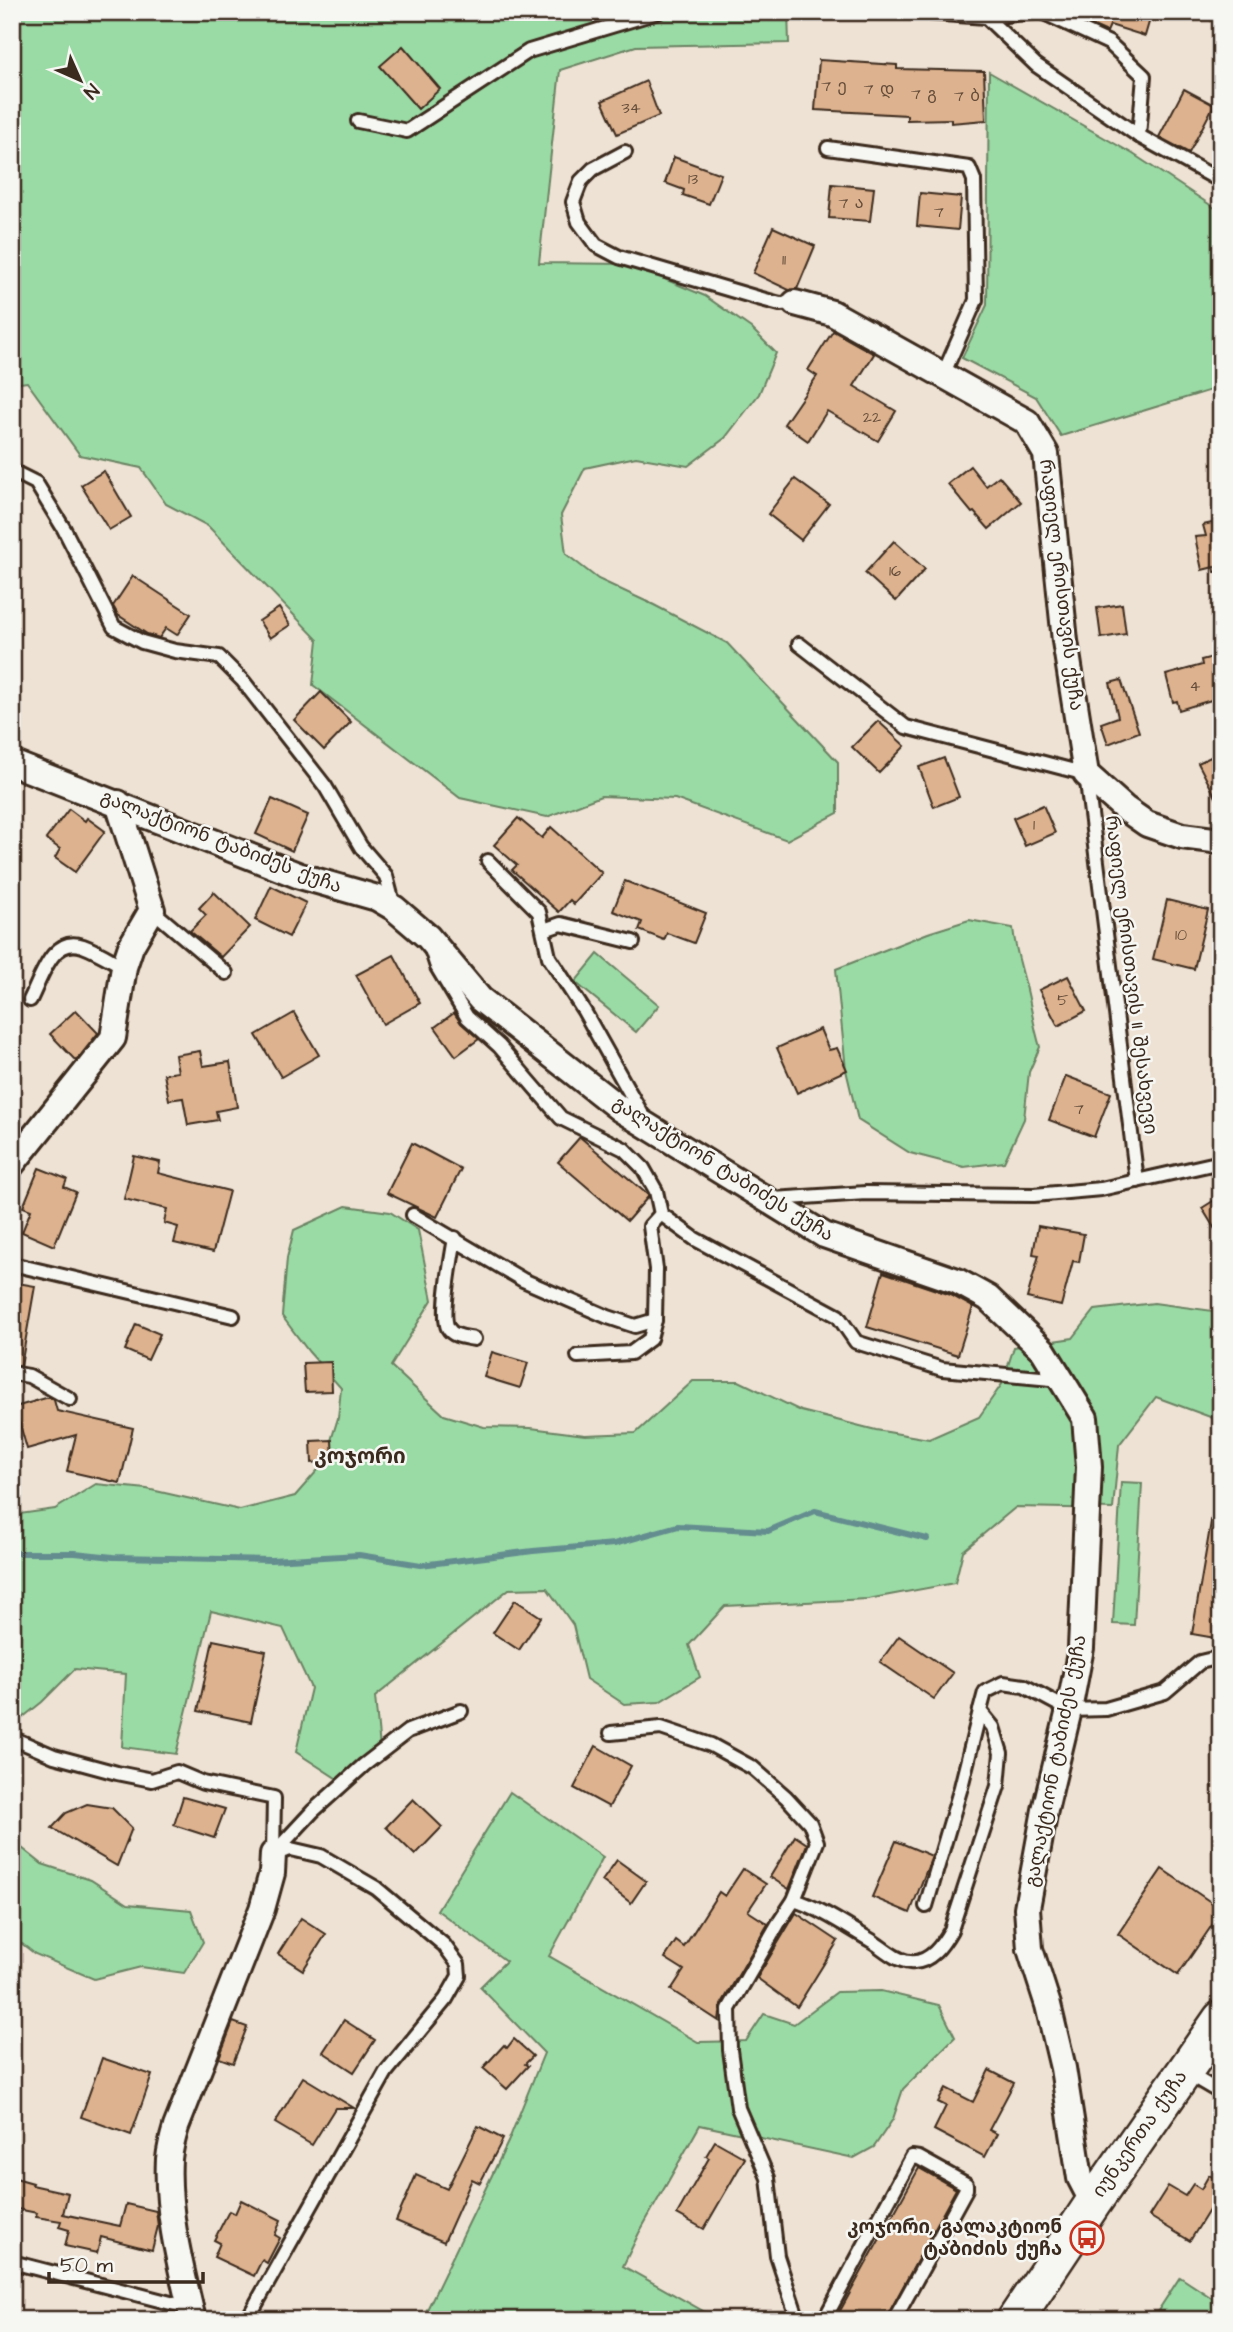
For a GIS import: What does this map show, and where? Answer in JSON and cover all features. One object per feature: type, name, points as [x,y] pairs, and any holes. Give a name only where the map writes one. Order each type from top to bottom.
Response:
[{"type":"main road","name":"იუნკერთა ქუჩა","points":[[1015,2320],[1221,2019]]},
{"type":"street","name":"რაფიელ ერისთავის ქუჩა","points":[[795,303],[832,313],[1027,422],[1046,454],[1065,641],[1086,774]]},
{"type":"street","name":"გალაქტიონ ტაბიძეს ქუჩა","points":[[12,763],[300,876],[377,898],[394,908],[428,937],[480,999],[620,1109],[824,1235],[957,1281],[988,1298],[1043,1350],[1085,1418],[1088,1467],[1080,1648],[1027,1908],[1030,1949],[1048,2005],[1063,2068],[1080,2178],[1093,2203]]},
{"type":"street","points":[[1086,774],[1124,808],[1147,824],[1182,836],[1221,841]]},
{"type":"street","points":[[12,1164],[113,1038],[124,967],[131,946],[152,910],[118,803]]},
{"type":"street","points":[[192,2314],[177,2250],[169,2156],[176,2127],[262,1909],[272,1873],[273,1854]]},
{"type":"lane","points":[[358,121],[407,131],[529,51],[658,12]]},
{"type":"lane","points":[[915,12],[985,17],[1035,12]]},
{"type":"lane","points":[[1042,12],[1109,43],[1144,76],[1139,136]]},
{"type":"lane","points":[[985,17],[1036,65],[1139,136],[1221,181]]},
{"type":"lane","points":[[828,148],[969,168],[974,180],[976,300],[943,375]]},
{"type":"lane","points":[[625,152],[593,169],[581,181],[573,202],[579,222],[596,245],[619,257],[758,298],[780,304],[795,303]]},
{"type":"lane","points":[[12,471],[36,483],[64,529],[114,627],[142,642],[175,651],[219,657],[243,681],[325,786],[361,847],[386,876],[394,908]]},
{"type":"lane","points":[[799,644],[906,727],[1086,774]]},
{"type":"lane","name":"რაფიელ ერისთავის II შესახვევი","points":[[1086,774],[1137,1181]]},
{"type":"lane","points":[[488,861],[539,912],[549,957],[584,1011],[648,1124]]},
{"type":"lane","points":[[152,910],[226,973]]},
{"type":"lane","points":[[544,930],[561,924],[633,942]]},
{"type":"lane","points":[[428,937],[437,967],[467,1017],[499,1046],[561,1118],[624,1149],[643,1168],[656,1191],[661,1214],[695,1240],[838,1316],[856,1342],[943,1369],[1063,1380]]},
{"type":"lane","points":[[30,1000],[57,950],[67,944],[82,945],[124,967]]},
{"type":"lane","points":[[768,1200],[866,1193],[1034,1195],[1101,1189],[1221,1163]]},
{"type":"lane","points":[[578,1356],[631,1353],[650,1339],[655,1320],[656,1269],[650,1226],[661,1214]]},
{"type":"lane","points":[[413,1215],[523,1280],[608,1317],[635,1326],[655,1320]]},
{"type":"lane","points":[[455,1238],[447,1296],[447,1328],[455,1335],[474,1339]]},
{"type":"lane","points":[[12,1264],[233,1316]]},
{"type":"lane","points":[[12,1373],[29,1376],[70,1399]]},
{"type":"lane","points":[[926,1906],[961,1787],[985,1692],[1003,1683],[1024,1686],[1069,1710],[1106,1709],[1165,1692],[1200,1662],[1221,1657]]},
{"type":"lane","points":[[273,1854],[313,1811],[364,1765],[408,1731],[461,1711]]},
{"type":"lane","points":[[794,1900],[819,1908],[892,1955],[911,1963],[928,1958],[942,1947],[951,1930],[998,1786],[1001,1753],[993,1727],[980,1711]]},
{"type":"lane","points":[[611,1733],[662,1728],[711,1745],[752,1768],[786,1797],[810,1823],[817,1842],[794,1900],[729,2009],[730,2050],[738,2108],[768,2178],[778,2256],[798,2320]]},
{"type":"lane","points":[[12,1738],[54,1756],[117,1773],[152,1780],[177,1772],[204,1783],[274,1798],[273,1854]]},
{"type":"lane","points":[[247,2320],[386,2072],[446,1999],[459,1976],[458,1964],[443,1945],[376,1888],[321,1856],[291,1849],[273,1854]]},
{"type":"lane","points":[[1184,2071],[1221,2093]]},
{"type":"lane","points":[[824,2320],[912,2157],[919,2158],[966,2184],[966,2189],[894,2320]]},
{"type":"lane","points":[[12,2262],[192,2314]]},
{"type":"green space","points":[[12,12],[788,12],[789,43],[636,46],[560,70],[539,263],[629,264],[705,296],[751,328],[776,353],[759,394],[725,438],[688,466],[636,457],[585,468],[561,515],[566,554],[598,579],[727,643],[838,762],[838,813],[787,840],[675,799],[601,796],[547,817],[460,798],[313,685],[318,640],[208,526],[166,504],[141,468],[80,455],[27,382],[12,384]]},
{"type":"green space","points":[[989,72],[1133,154],[1221,212],[1221,387],[1061,436],[1036,397],[962,358],[987,305]]},
{"type":"green space","points":[[969,920],[1013,928],[1040,1047],[1029,1072],[1024,1119],[1004,1162],[964,1167],[910,1153],[858,1120],[846,1070],[836,969]]},
{"type":"green space","points":[[598,954],[659,1005],[636,1032],[575,982]]},
{"type":"green space","points":[[346,1206],[390,1212],[418,1230],[432,1300],[391,1366],[444,1415],[484,1427],[531,1428],[585,1435],[636,1433],[693,1381],[739,1381],[801,1411],[876,1430],[929,1439],[979,1417],[1002,1384],[1014,1347],[1073,1338],[1095,1310],[1154,1303],[1221,1312],[1221,1421],[1156,1397],[1119,1445],[1113,1509],[1016,1507],[963,1551],[955,1583],[868,1599],[725,1606],[689,1645],[700,1677],[659,1702],[624,1704],[586,1679],[573,1625],[547,1588],[509,1589],[375,1697],[380,1748],[339,1780],[296,1752],[311,1688],[283,1628],[211,1611],[176,1754],[122,1747],[126,1674],[75,1669],[42,1702],[12,1726],[12,1515],[55,1509],[96,1484],[147,1489],[240,1510],[295,1496],[324,1463],[338,1418],[341,1388],[282,1316],[287,1258],[294,1230]]},
{"type":"green space","points":[[1121,1482],[1142,1483],[1134,1625],[1113,1624]]},
{"type":"green space","points":[[510,1792],[603,1857],[549,1956],[698,2042],[746,2041],[764,2014],[794,2024],[837,1992],[881,1991],[939,2005],[955,2037],[903,2089],[893,2119],[874,2147],[854,2158],[700,2125],[623,2266],[719,2320],[422,2320],[508,2142],[544,2053],[480,1987],[506,1961],[437,1910]]},
{"type":"green space","points":[[12,1840],[42,1864],[91,1880],[128,1904],[191,1910],[203,1942],[184,1973],[141,1967],[94,1979],[35,1954],[12,1936]]},
{"type":"green space","points":[[1180,2277],[1221,2304],[1221,2320],[1152,2320]]},
{"type":"building","points":[[1063,12],[1152,12],[1145,36],[1110,25],[1107,32]]},
{"type":"building","points":[[403,46],[440,89],[418,109],[380,66]]},
{"type":"building","points":[[819,60],[897,65],[897,69],[984,71],[986,120],[951,123],[951,119],[907,120],[907,115],[815,110]]},
{"type":"building","points":[[646,81],[659,116],[617,134],[602,101]]},
{"type":"building","points":[[1184,89],[1214,105],[1189,153],[1159,137]]},
{"type":"building","points":[[674,157],[721,174],[709,204],[683,195],[684,190],[665,183]]},
{"type":"building","points":[[832,184],[874,188],[870,221],[829,218]]},
{"type":"building","points":[[920,193],[961,197],[958,230],[917,226]]},
{"type":"building","points":[[773,227],[815,246],[797,289],[789,290],[753,273]]},
{"type":"building","points":[[833,331],[874,354],[854,386],[896,411],[878,441],[827,411],[808,441],[784,424],[817,376],[808,370]]},
{"type":"building","points":[[970,466],[986,486],[999,476],[1021,502],[989,529],[948,484]]},
{"type":"building","points":[[104,471],[131,517],[109,530],[81,485]]},
{"type":"building","points":[[795,479],[829,504],[801,540],[768,514]]},
{"type":"building","points":[[1221,521],[1221,572],[1215,572],[1214,567],[1202,570],[1195,537],[1206,536],[1203,525]]},
{"type":"building","points":[[894,541],[925,569],[896,601],[865,573]]},
{"type":"building","points":[[133,576],[191,614],[177,635],[166,628],[159,638],[147,634],[118,615],[113,606]]},
{"type":"building","points":[[1122,604],[1126,634],[1101,638],[1097,608]]},
{"type":"building","points":[[279,608],[290,625],[270,638],[259,621]]},
{"type":"building","points":[[1221,655],[1221,697],[1179,710],[1177,701],[1173,702],[1166,675],[1202,665],[1201,660]]},
{"type":"building","points":[[1121,680],[1139,732],[1108,744],[1101,723],[1118,717],[1110,683]]},
{"type":"building","points":[[321,692],[351,722],[324,750],[294,720]]},
{"type":"building","points":[[878,721],[905,746],[879,773],[852,747]]},
{"type":"building","points":[[1221,752],[1221,807],[1198,763]]},
{"type":"building","points":[[944,758],[959,797],[934,807],[919,767]]},
{"type":"building","points":[[272,799],[308,815],[292,851],[256,834]]},
{"type":"building","points":[[1043,805],[1055,833],[1025,846],[1013,818]]},
{"type":"building","points":[[69,809],[105,831],[75,872],[55,858],[60,849],[46,839]]},
{"type":"building","points":[[518,818],[542,838],[551,827],[602,873],[574,904],[570,900],[559,912],[512,870],[517,865],[494,845]]},
{"type":"building","points":[[625,881],[706,913],[694,943],[667,933],[664,940],[639,930],[642,922],[613,911]]},
{"type":"building","points":[[271,886],[306,903],[289,937],[255,920]]},
{"type":"building","points":[[214,892],[250,927],[221,957],[190,931],[206,915],[199,908]]},
{"type":"building","points":[[1167,900],[1208,910],[1194,969],[1153,959]]},
{"type":"building","points":[[394,955],[420,1003],[383,1024],[356,975]]},
{"type":"building","points":[[1068,976],[1086,1011],[1058,1026],[1039,990]]},
{"type":"building","points":[[76,1010],[98,1033],[76,1061],[50,1034]]},
{"type":"building","points":[[294,1013],[319,1055],[281,1077],[256,1035]]},
{"type":"building","points":[[454,1013],[479,1039],[456,1056],[435,1027]]},
{"type":"building","points":[[820,1029],[829,1050],[837,1048],[847,1070],[797,1093],[777,1048]]},
{"type":"building","points":[[200,1051],[203,1066],[230,1062],[237,1107],[216,1111],[218,1120],[188,1125],[183,1098],[169,1100],[164,1074],[178,1072],[175,1055]]},
{"type":"building","points":[[1066,1076],[1111,1093],[1094,1137],[1049,1120]]},
{"type":"building","points":[[580,1137],[648,1195],[627,1221],[558,1162]]},
{"type":"building","points":[[412,1143],[461,1169],[437,1217],[387,1193]]},
{"type":"building","points":[[134,1156],[160,1162],[158,1173],[229,1191],[213,1252],[174,1243],[178,1227],[164,1223],[167,1209],[124,1199]]},
{"type":"building","points":[[39,1168],[67,1179],[64,1187],[76,1192],[54,1246],[22,1232],[31,1210],[23,1207]]},
{"type":"building","points":[[1221,1196],[1221,1239],[1202,1208]]},
{"type":"building","points":[[1038,1226],[1084,1234],[1079,1262],[1073,1261],[1061,1306],[1027,1298],[1039,1255],[1033,1254]]},
{"type":"building","points":[[883,1272],[951,1295],[973,1307],[958,1355],[867,1327]]},
{"type":"building","points":[[12,1282],[35,1286],[21,1366],[12,1364]]},
{"type":"building","points":[[136,1324],[160,1334],[148,1360],[125,1350]]},
{"type":"building","points":[[492,1352],[528,1363],[520,1388],[484,1377]]},
{"type":"building","points":[[331,1362],[332,1391],[305,1392],[303,1363]]},
{"type":"building","points":[[49,1397],[54,1400],[57,1411],[133,1428],[120,1483],[67,1471],[76,1435],[27,1449],[15,1407]]},
{"type":"building","points":[[332,1440],[333,1461],[312,1463],[311,1441]]},
{"type":"building","points":[[1212,1516],[1221,1517],[1221,1639],[1192,1634]]},
{"type":"building","points":[[515,1600],[541,1617],[519,1650],[493,1633]]},
{"type":"building","points":[[899,1636],[953,1673],[934,1699],[880,1662]]},
{"type":"building","points":[[213,1640],[266,1651],[251,1722],[198,1711]]},
{"type":"building","points":[[596,1746],[631,1766],[609,1807],[574,1788]]},
{"type":"building","points":[[183,1797],[225,1809],[214,1838],[174,1825]]},
{"type":"building","points":[[413,1799],[442,1827],[415,1855],[386,1827]]},
{"type":"building","points":[[87,1804],[112,1808],[132,1828],[117,1866],[52,1828],[66,1813]]},
{"type":"building","points":[[795,1836],[807,1844],[789,1889],[770,1877]]},
{"type":"building","points":[[896,1841],[932,1856],[910,1913],[872,1897]]},
{"type":"building","points":[[617,1860],[646,1881],[631,1903],[602,1881]]},
{"type":"building","points":[[743,1869],[766,1884],[748,1911],[768,1924],[721,2005],[719,2021],[671,1990],[684,1970],[665,1958],[676,1941],[684,1947],[719,1892],[725,1896]]},
{"type":"building","points":[[1162,1869],[1221,1909],[1178,1975],[1118,1934]]},
{"type":"building","points":[[796,1913],[838,1941],[797,2007],[757,1978]]},
{"type":"building","points":[[301,1918],[326,1934],[303,1970],[278,1954]]},
{"type":"building","points":[[344,2020],[375,2040],[354,2072],[323,2052]]},
{"type":"building","points":[[233,2022],[247,2027],[233,2063],[219,2058]]},
{"type":"building","points":[[514,2039],[533,2056],[525,2064],[528,2066],[507,2089],[483,2068],[504,2045],[507,2048]]},
{"type":"building","points":[[102,2058],[152,2075],[131,2135],[81,2117]]},
{"type":"building","points":[[989,2070],[1014,2083],[989,2130],[997,2134],[985,2157],[934,2130],[946,2106],[938,2102],[946,2088],[973,2102]]},
{"type":"building","points":[[303,2077],[354,2108],[335,2108],[312,2145],[275,2123]]},
{"type":"building","points":[[478,2126],[503,2139],[480,2183],[472,2179],[444,2242],[396,2221],[416,2175],[447,2189]]},
{"type":"building","points":[[715,2141],[745,2158],[704,2229],[677,2214],[709,2158],[706,2156]]},
{"type":"building","points":[[919,2168],[956,2189],[885,2320],[835,2320]]},
{"type":"building","points":[[1209,2175],[1221,2182],[1221,2191],[1190,2241],[1149,2216],[1168,2186],[1185,2196],[1193,2184],[1201,2189]]},
{"type":"building","points":[[12,2177],[33,2183],[32,2185],[68,2193],[63,2214],[120,2226],[126,2204],[156,2211],[158,2226],[152,2250],[101,2237],[97,2253],[65,2246],[69,2230],[59,2227],[61,2221],[36,2217],[37,2213],[12,2208]]},
{"type":"building","points":[[241,2200],[281,2220],[275,2235],[280,2238],[267,2263],[262,2260],[254,2276],[214,2257],[220,2243],[214,2240],[229,2211],[235,2214]]},
{"type":"waterway","points":[[12,1553],[271,1560],[359,1555],[421,1565],[614,1544],[678,1526],[768,1531],[815,1511],[927,1539]]},
{"type":"place","name":"კოჯორი, გალაკტიონ ტაბიძის ქუჩა","points":[[1087,2238]]},
{"type":"district","name":"კოჯორი","points":[[360,1456]]}]
